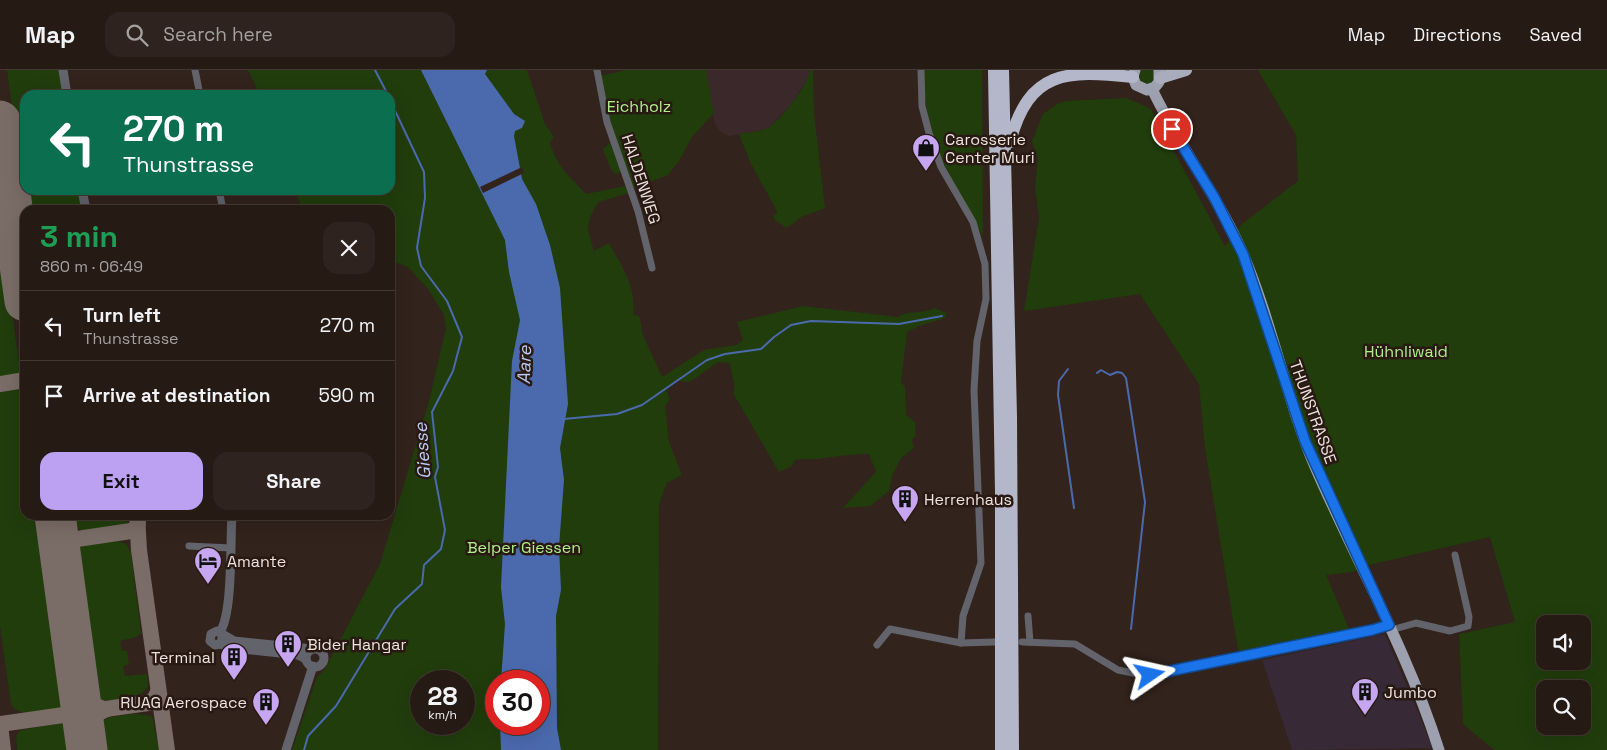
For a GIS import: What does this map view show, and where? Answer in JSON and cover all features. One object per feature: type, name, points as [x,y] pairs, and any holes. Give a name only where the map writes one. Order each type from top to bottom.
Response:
[{"type":"highway","points":[[994,70],[1000,455],[1001,750]]},
{"type":"highway","points":[[1003,70],[1012,501],[1013,750]]},
{"type":"highway","points":[[1160,74],[1186,70]]},
{"type":"highway","points":[[1006,157],[1019,111],[1030,95],[1047,81],[1076,72],[1134,73]]},
{"type":"main road","points":[[1134,73],[1139,88],[1152,89],[1158,85],[1160,74]]},
{"type":"main road","name":"THUNSTRASSE","points":[[1152,89],[1172,129],[1214,197],[1241,249],[1308,448],[1417,687],[1439,750]]},
{"type":"street","points":[[63,70],[66,90]]},
{"type":"street","points":[[195,70],[199,90]]},
{"type":"street","name":"HALDENWEG","points":[[597,70],[607,122],[638,211],[652,268]]},
{"type":"street","points":[[921,70],[925,120],[942,167],[968,212],[985,259],[986,299],[977,341],[975,377],[980,563],[964,610],[961,642]]},
{"type":"street","points":[[221,637],[227,602],[232,520]]},
{"type":"street","points":[[190,546],[230,548]]},
{"type":"street","points":[[1028,616],[1026,642],[1075,644],[1118,670],[1143,675],[1416,623],[1450,631],[1468,626],[1469,617],[1455,555]]},
{"type":"street","points":[[877,645],[890,629],[961,642],[995,642]]},
{"type":"street","points":[[221,637],[234,641],[320,650],[324,656],[322,664],[313,666]]},
{"type":"street","points":[[221,637],[232,648],[298,655],[306,659],[313,666]]},
{"type":"street","points":[[306,659],[307,653],[312,649]]},
{"type":"street","points":[[286,750],[313,666]]},
{"type":"shaded area","points":[[706,70],[810,70],[809,77],[790,106],[767,129],[729,136],[719,131],[714,121]]},
{"type":"shaded area","points":[[1385,634],[1433,748],[1292,750],[1262,660]]},
{"type":"green space","points":[[7,70],[60,70],[63,90],[20,90],[20,166]]},
{"type":"green space","name":"Belper Giessen","points":[[248,70],[527,70],[545,124],[554,137],[550,143],[553,152],[565,171],[586,194],[625,186],[629,193],[598,202],[590,217],[588,230],[594,251],[609,243],[623,268],[633,295],[633,314],[640,317],[642,333],[662,377],[704,350],[736,345],[743,340],[737,322],[803,306],[898,317],[907,313],[935,308],[946,313],[945,318],[907,332],[901,382],[905,387],[906,415],[915,422],[916,435],[912,440],[914,448],[901,458],[892,476],[889,491],[870,506],[843,508],[876,472],[869,454],[795,460],[792,466],[779,472],[733,393],[734,385],[730,363],[718,362],[690,382],[678,381],[666,389],[670,399],[665,406],[669,442],[682,475],[667,483],[659,504],[658,750],[292,750],[317,677],[325,669],[380,564],[393,520],[395,520],[395,514],[429,401],[446,328],[444,315],[428,289],[408,267],[395,262],[395,205],[301,205],[297,195],[395,195],[395,90],[258,90]]},
{"type":"green space","name":"Eichholz","points":[[627,70],[706,70],[714,113],[692,137],[679,161],[668,175],[631,189],[624,171],[616,174],[611,170],[603,149],[611,142],[600,76]]},
{"type":"green space","points":[[810,70],[813,70],[814,113],[825,208],[801,217],[787,228],[776,221],[773,216],[777,213],[776,209],[751,164],[739,134],[763,130],[772,125],[799,93],[805,84]]},
{"type":"green space","points":[[923,70],[982,70],[983,237],[940,157],[925,100]]},
{"type":"green space","points":[[1140,70],[1155,70],[1157,76],[1150,86],[1139,81]]},
{"type":"green space","name":"Hühnliwald","points":[[1258,70],[1607,70],[1607,750],[1494,750],[1463,724],[1459,634],[1515,622],[1490,537],[1369,565],[1352,572],[1326,575],[1350,631],[1239,656],[1205,448],[1199,384],[1140,294],[1024,311],[1039,218],[1035,188],[1038,158],[1032,141],[1043,114],[1057,104],[1066,101],[1127,98],[1151,109],[1225,246],[1242,224],[1298,181],[1296,135]]},
{"type":"green space","points":[[24,195],[81,195],[82,205],[25,205]]},
{"type":"green space","points":[[0,228],[20,377],[0,378]]},
{"type":"green space","points":[[20,389],[20,520],[41,520],[67,707],[36,713],[21,712],[11,704],[0,626],[0,392]]},
{"type":"green space","points":[[70,520],[129,520],[125,525],[83,531],[72,525]]},
{"type":"green space","points":[[118,541],[127,545],[131,552],[141,633],[136,637],[120,641],[122,651],[127,650],[129,665],[123,666],[125,676],[147,674],[148,686],[139,695],[132,698],[109,701],[96,697],[93,688],[75,555],[81,546]]},
{"type":"green space","points":[[134,714],[152,716],[159,750],[102,750],[100,730],[104,720],[114,716]]},
{"type":"green space","points":[[69,723],[73,750],[17,750],[16,736],[21,730]]},
{"type":"water","name":"Aare","points":[[421,70],[487,70],[485,74],[514,114],[525,121],[522,128],[515,131],[514,136],[522,179],[536,204],[550,245],[560,288],[568,404],[560,448],[564,480],[559,547],[561,590],[556,616],[557,728],[561,750],[501,750],[500,735],[550,735],[550,670],[502,670],[505,624],[501,587],[512,361],[520,320],[509,272],[505,240]]},
{"type":"pier","points":[[522,167],[524,173],[483,193],[480,187]]},
{"type":"waterway","name":"Giesse","points":[[375,70],[385,90]]},
{"type":"waterway","name":"Giesse","points":[[304,750],[308,736],[336,706],[395,609],[422,584],[424,565],[441,549],[445,530],[435,477],[438,467],[432,412],[453,371],[462,337],[447,301],[421,266],[417,248],[425,198],[424,172],[395,111]]},
{"type":"waterway","points":[[564,419],[617,414],[642,405],[707,360],[725,354],[761,349],[791,325],[811,321],[899,324],[942,316]]},
{"type":"waterway","points":[[1068,369],[1059,381],[1058,395],[1074,508]]},
{"type":"waterway","points":[[1097,373],[1101,370],[1110,375],[1117,372],[1122,373],[1126,378],[1145,502],[1131,629]]},
{"type":"taxiway","points":[[0,384],[20,381]]},
{"type":"taxiway","points":[[137,520],[139,550],[167,750]]},
{"type":"taxiway","points":[[56,523],[64,536],[77,539],[131,531],[137,528],[138,522]]},
{"type":"taxiway","points":[[61,563],[66,546],[77,539]]},
{"type":"taxiway","points":[[79,687],[88,703],[104,709]]},
{"type":"taxiway","points":[[0,724],[148,703],[154,700],[158,692]]},
{"type":"taxiway","points":[[86,740],[90,722],[96,715],[105,710]]},
{"type":"taxiway","points":[[0,725],[3,750]]},
{"type":"runway","points":[[0,121],[20,265]]},
{"type":"runway","points":[[56,520],[87,750]]},
{"type":"place","name":"Carosserie Center Muri","points":[[926,172]]},
{"type":"place","name":"Herrenhaus","points":[[905,523]]},
{"type":"place","name":"Amante","points":[[208,585]]},
{"type":"place","name":"Bider Hangar","points":[[288,668]]},
{"type":"place","name":"Terminal","points":[[234,681]]},
{"type":"place","name":"Jumbo","points":[[1365,716]]},
{"type":"place","name":"RUAG Aerospace","points":[[266,726]]},
{"type":"route","points":[[1150,675],[1389,625],[1359,564],[1305,441],[1243,254],[1214,197],[1172,129]]}]
